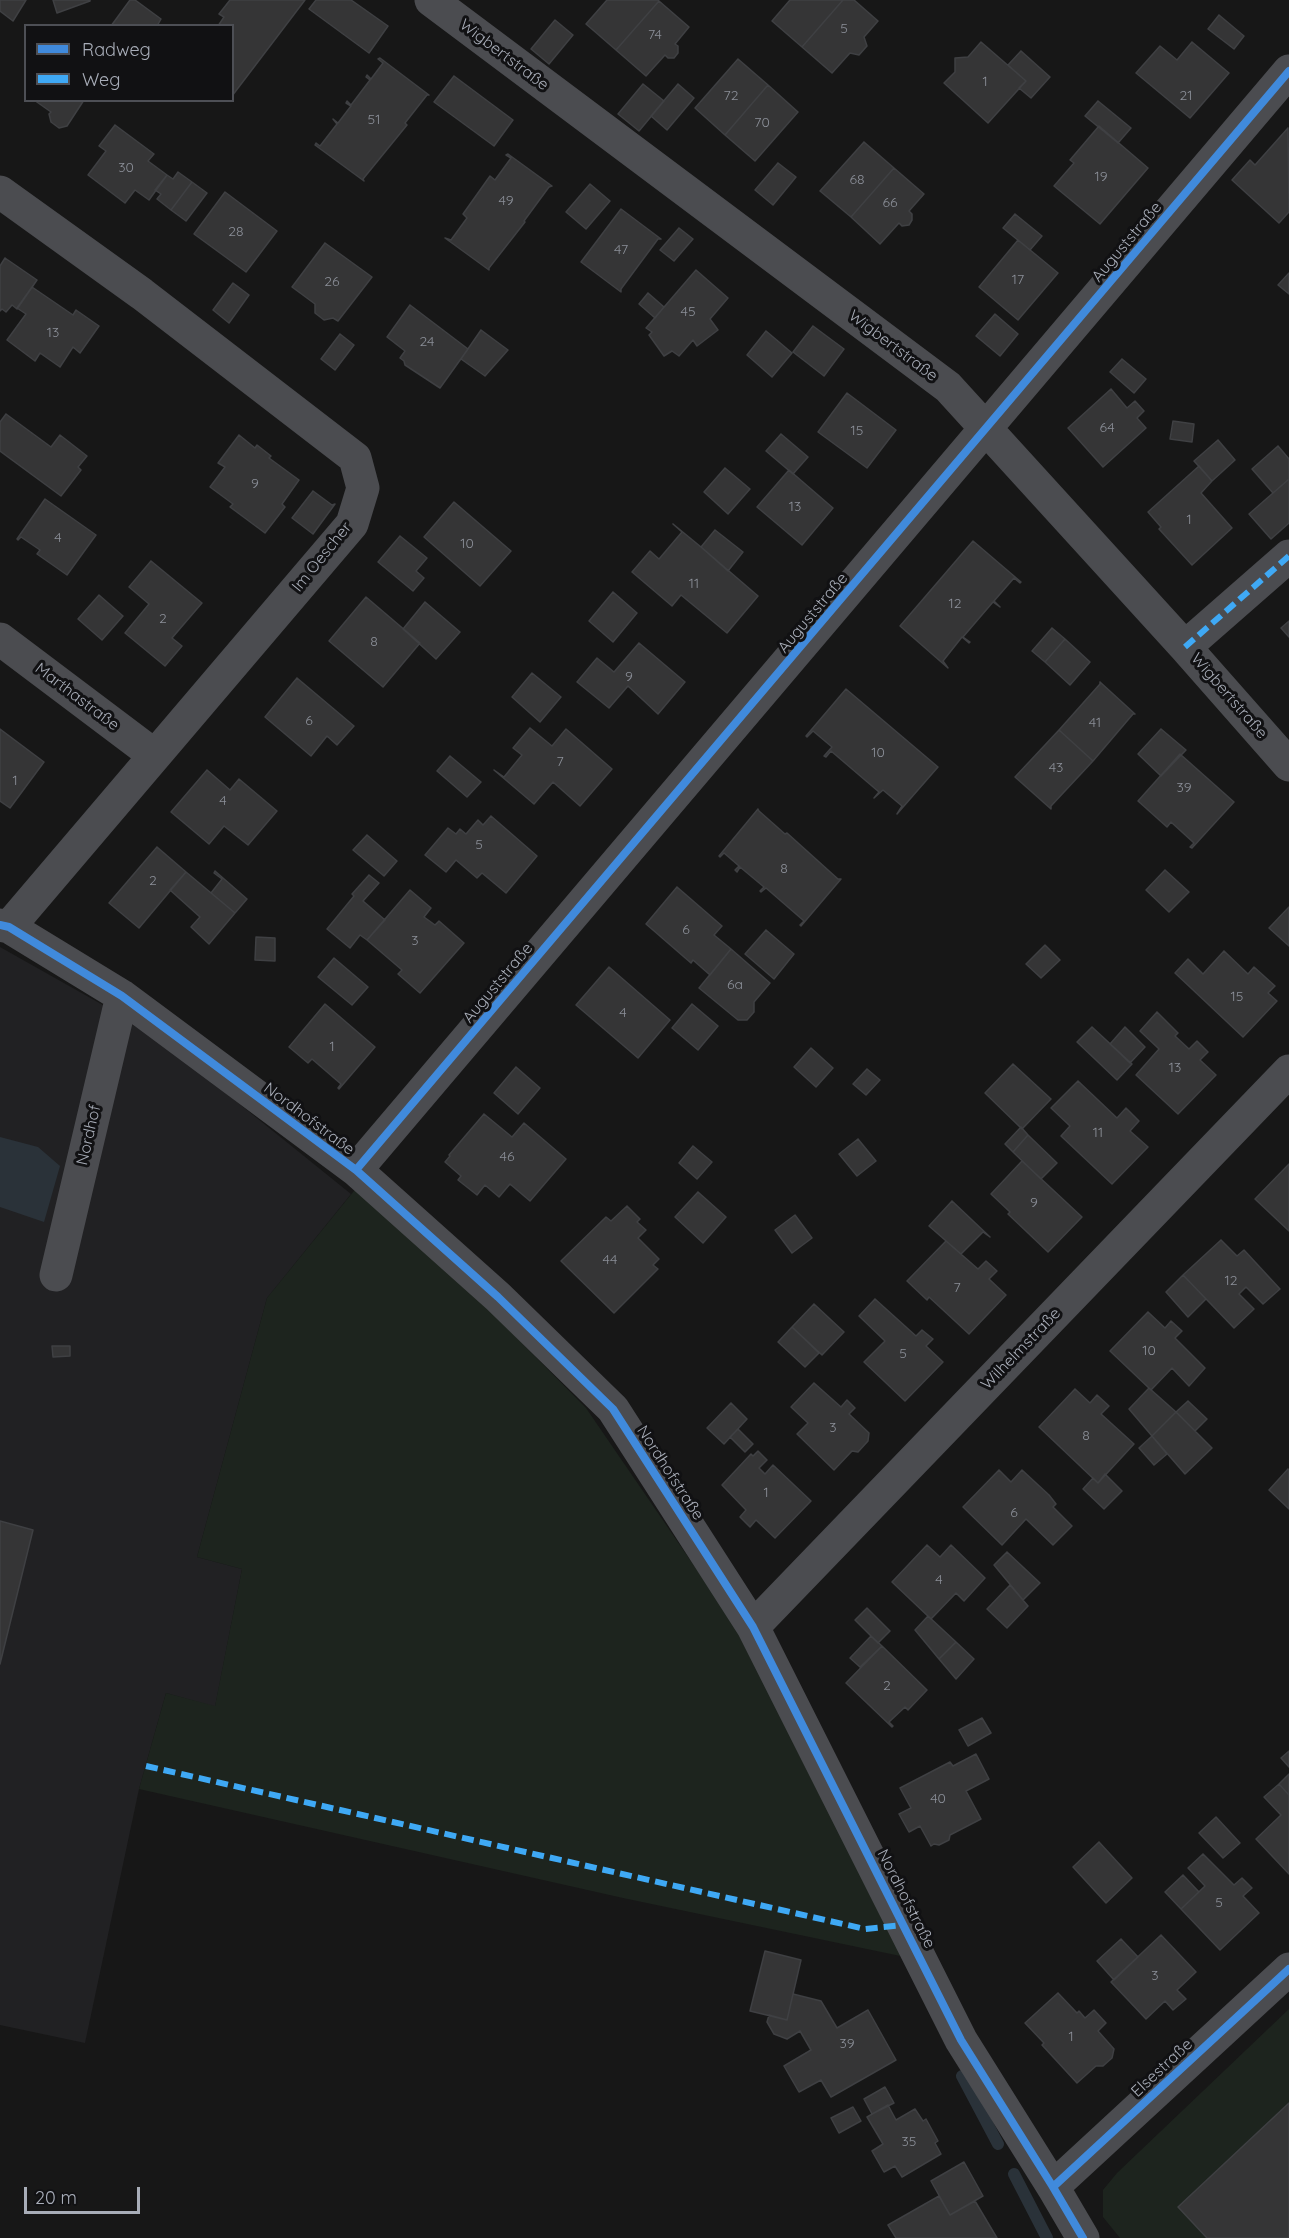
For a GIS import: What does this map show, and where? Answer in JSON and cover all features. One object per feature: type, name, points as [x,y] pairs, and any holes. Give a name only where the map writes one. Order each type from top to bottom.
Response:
[{"type":"street","name":"Wigbertstraße","points":[[430,0],[948,387],[1185,647],[1289,765]]},
{"type":"street","name":"Auguststraße","points":[[356,1170],[1289,71]]},
{"type":"street","name":"Im Oescher","points":[[0,192],[142,294],[355,458],[363,488],[351,524],[154,755],[4,926]]},
{"type":"street","points":[[1185,647],[1289,556]]},
{"type":"street","name":"Marthastraße","points":[[0,639],[154,755]]},
{"type":"street","name":"Nordhofstraße","points":[[4,926],[122,996],[356,1170],[498,1297],[613,1409],[753,1627],[961,2040],[1083,2238]]},
{"type":"street","name":"Nordhof","points":[[56,1275],[122,996]]},
{"type":"street","name":"Wilhelmstraße","points":[[753,1627],[1289,1071]]},
{"type":"street","name":"Elsestraße","points":[[1053,2187],[1289,1969]]},
{"type":"shaded area","points":[[0,947],[149,1031],[351,1194],[267,1298],[197,1557],[242,1569],[215,1707],[166,1693],[139,1789],[85,2043],[0,2025]]},
{"type":"shaded area","points":[[0,1137],[38,1147],[60,1166],[44,1222],[0,1207]]},
{"type":"shaded area","points":[[362,1181],[586,1408],[747,1643],[910,1958],[623,1898],[139,1789],[166,1693],[215,1706],[242,1569],[197,1557],[267,1298]]},
{"type":"shaded area","points":[[1289,2009],[1289,2238],[1120,2238],[1103,2217],[1103,2190],[1117,2173]]},
{"type":"building","points":[[0,0],[26,0],[13,21],[0,11]]},
{"type":"building","points":[[53,0],[90,0],[90,1],[57,13]]},
{"type":"building","points":[[130,0],[135,0],[161,19],[158,24],[112,24]]},
{"type":"building","points":[[230,0],[305,0],[234,93],[234,24],[219,24],[224,17],[219,14]]},
{"type":"building","points":[[316,0],[351,0],[388,26],[369,53],[309,9]]},
{"type":"building","points":[[607,0],[659,1],[616,50],[586,24]]},
{"type":"building","points":[[790,0],[843,0],[802,47],[772,21]]},
{"type":"building","points":[[843,0],[854,0],[878,21],[864,37],[867,46],[859,55],[850,53],[832,73],[802,47]]},
{"type":"building","points":[[659,1],[689,27],[675,44],[678,46],[678,53],[674,58],[668,58],[665,55],[646,76],[616,50]]},
{"type":"building","points":[[1219,15],[1244,36],[1234,49],[1208,29]]},
{"type":"building","points":[[555,20],[573,35],[549,64],[531,49]]},
{"type":"building","points":[[981,42],[1026,81],[988,123],[944,83],[955,72],[955,58],[968,57]]},
{"type":"building","points":[[1192,42],[1229,73],[1190,118],[1136,73],[1160,46],[1177,60]]},
{"type":"building","points":[[1021,51],[1050,77],[1031,98],[1019,88],[1026,81],[1008,65]]},
{"type":"building","points":[[380,58],[429,95],[405,123],[407,125],[363,179],[364,181],[315,145],[316,143],[320,146],[337,124],[333,119],[338,123],[351,106],[346,103],[347,101],[351,105],[370,80],[366,77],[367,75],[371,79],[383,63],[378,59]]},
{"type":"building","points":[[738,59],[768,85],[725,135],[695,108]]},
{"type":"building","points":[[454,76],[513,120],[494,146],[434,102]]},
{"type":"building","points":[[643,84],[664,101],[639,131],[618,114]]},
{"type":"building","points":[[678,84],[694,98],[667,130],[651,116]]},
{"type":"building","points":[[768,85],[798,112],[755,161],[725,135]]},
{"type":"building","points":[[1098,101],[1131,128],[1118,143],[1085,116]]},
{"type":"building","points":[[37,102],[83,102],[67,126],[59,128],[51,122],[49,114],[51,112]]},
{"type":"building","points":[[115,125],[154,154],[148,161],[167,175],[149,200],[135,190],[125,203],[88,175],[106,151],[99,146]]},
{"type":"building","points":[[1099,126],[1148,168],[1100,224],[1054,186],[1074,163],[1070,160]]},
{"type":"building","points":[[1288,128],[1289,212],[1279,223],[1232,180],[1250,160],[1255,165]]},
{"type":"building","points":[[864,142],[894,168],[851,217],[820,191]]},
{"type":"building","points":[[508,154],[552,186],[549,187],[489,270],[445,238],[451,240],[467,218],[463,214],[490,176],[495,180],[511,158],[506,155]]},
{"type":"building","points":[[778,163],[796,177],[773,205],[755,190]]},
{"type":"building","points":[[894,168],[924,194],[909,211],[912,214],[912,220],[909,225],[902,226],[899,223],[880,244],[851,217]]},
{"type":"building","points":[[178,172],[192,182],[171,210],[157,199],[161,194],[155,190],[167,175],[173,179]]},
{"type":"building","points":[[192,182],[207,193],[186,221],[171,210]]},
{"type":"building","points":[[590,184],[610,201],[586,229],[566,212]]},
{"type":"building","points":[[225,192],[277,231],[246,272],[194,234]]},
{"type":"building","points":[[621,209],[661,239],[658,239],[621,292],[581,262]]},
{"type":"building","points":[[1015,214],[1042,236],[1030,250],[1003,228]]},
{"type":"building","points":[[679,228],[693,239],[674,261],[660,250]]},
{"type":"building","points":[[1018,240],[1058,273],[1018,320],[979,287]]},
{"type":"building","points":[[325,243],[372,277],[338,321],[333,318],[324,320],[315,313],[315,304],[292,287]]},
{"type":"building","points":[[5,258],[37,280],[17,309],[12,305],[6,312],[2,309],[0,311],[0,266]]},
{"type":"building","points":[[696,270],[728,298],[710,319],[718,330],[697,346],[693,340],[679,356],[672,351],[664,356],[649,335],[652,332],[646,328]]},
{"type":"building","points":[[1289,273],[1289,294],[1278,285]]},
{"type":"building","points":[[233,283],[249,295],[229,323],[213,310]]},
{"type":"building","points":[[32,287],[73,315],[76,310],[99,326],[80,353],[73,347],[60,367],[40,353],[35,361],[7,340],[26,314],[17,308]]},
{"type":"building","points":[[648,293],[664,307],[655,318],[639,304]]},
{"type":"building","points":[[410,305],[468,349],[440,388],[405,365],[400,358],[405,351],[387,337]]},
{"type":"building","points":[[995,314],[1018,334],[1000,356],[976,336]]},
{"type":"building","points":[[813,326],[844,349],[824,376],[793,352]]},
{"type":"building","points":[[481,330],[508,350],[485,376],[461,359]]},
{"type":"building","points":[[766,331],[792,353],[772,377],[747,355]]},
{"type":"building","points":[[340,334],[354,345],[335,370],[321,359]]},
{"type":"building","points":[[1122,359],[1146,379],[1134,393],[1110,372]]},
{"type":"building","points":[[1111,389],[1127,408],[1135,401],[1144,411],[1137,418],[1146,428],[1103,467],[1068,428]]},
{"type":"building","points":[[847,393],[896,430],[867,468],[818,432]]},
{"type":"building","points":[[6,414],[51,447],[60,435],[87,456],[78,467],[81,470],[61,496],[0,451],[0,422]]},
{"type":"building","points":[[1173,421],[1194,424],[1192,442],[1170,439]]},
{"type":"building","points":[[781,434],[808,457],[793,474],[766,451]]},
{"type":"building","points":[[239,435],[255,448],[257,445],[271,456],[269,458],[299,480],[282,504],[285,507],[265,533],[230,507],[233,504],[210,487],[225,467],[218,463]]},
{"type":"building","points":[[1218,440],[1235,460],[1212,481],[1194,461]]},
{"type":"building","points":[[1278,446],[1289,459],[1289,479],[1273,493],[1252,469]]},
{"type":"building","points":[[1199,466],[1212,481],[1201,493],[1232,528],[1192,565],[1159,529],[1161,527],[1148,512]]},
{"type":"building","points":[[725,468],[750,489],[728,514],[704,492]]},
{"type":"building","points":[[789,470],[833,508],[802,545],[757,507]]},
{"type":"building","points":[[1289,479],[1289,523],[1271,539],[1249,514]]},
{"type":"building","points":[[313,491],[332,505],[335,504],[313,534],[292,518]]},
{"type":"building","points":[[45,499],[96,535],[67,575],[37,554],[40,550],[21,537],[17,539]]},
{"type":"building","points":[[454,502],[511,551],[480,586],[424,537]]},
{"type":"building","points":[[673,524],[758,596],[727,633],[681,595],[672,606],[632,572],[650,551],[659,559],[682,532]]},
{"type":"building","points":[[715,530],[743,552],[728,571],[701,547]]},
{"type":"building","points":[[400,536],[427,558],[416,571],[424,578],[413,591],[378,562]]},
{"type":"building","points":[[973,541],[1021,582],[1014,578],[994,601],[1000,607],[993,602],[963,637],[969,643],[962,637],[943,661],[948,668],[900,626]]},
{"type":"building","points":[[151,561],[202,603],[172,638],[182,646],[165,666],[125,633],[149,604],[129,587]]},
{"type":"building","points":[[613,592],[637,613],[613,642],[589,621]]},
{"type":"building","points":[[99,595],[123,616],[102,640],[78,619]]},
{"type":"building","points":[[366,597],[420,643],[383,687],[329,641]]},
{"type":"building","points":[[425,602],[460,632],[436,659],[403,629]]},
{"type":"building","points":[[1289,621],[1289,637],[1281,628]]},
{"type":"building","points":[[1052,628],[1065,639],[1045,662],[1032,651]]},
{"type":"building","points":[[1065,639],[1090,662],[1070,685],[1045,662]]},
{"type":"building","points":[[639,643],[685,682],[658,714],[628,686],[609,708],[577,682],[597,658],[614,672]]},
{"type":"building","points":[[532,673],[561,697],[540,722],[512,697]]},
{"type":"building","points":[[297,678],[354,726],[337,745],[327,736],[311,756],[265,717]]},
{"type":"building","points":[[1100,682],[1135,714],[1093,761],[1059,730]]},
{"type":"building","points":[[846,689],[938,767],[897,814],[902,806],[883,790],[874,798],[879,792],[831,751],[826,757],[824,756],[832,747],[813,731],[806,736]]},
{"type":"building","points":[[530,728],[552,746],[566,729],[612,769],[580,806],[553,782],[534,804],[494,770],[504,777],[522,755],[513,748]]},
{"type":"building","points":[[0,729],[44,762],[10,808],[0,801]]},
{"type":"building","points":[[1161,729],[1186,750],[1161,776],[1138,754]]},
{"type":"building","points":[[1059,730],[1093,761],[1051,806],[1051,809],[1015,777]]},
{"type":"building","points":[[1180,754],[1234,802],[1192,848],[1190,847],[1194,843],[1171,822],[1167,827],[1138,801]]},
{"type":"building","points":[[450,756],[481,782],[467,797],[437,771]]},
{"type":"building","points":[[207,770],[230,790],[239,779],[277,811],[248,845],[224,826],[209,844],[171,812]]},
{"type":"building","points":[[758,809],[838,879],[841,879],[801,926],[804,921],[766,888],[761,892],[764,887],[740,867],[737,872],[735,870],[739,866],[724,853],[719,856]]},
{"type":"building","points":[[491,816],[537,856],[506,893],[482,873],[477,878],[456,860],[446,872],[425,855],[448,828],[456,834],[460,829],[466,834],[478,820],[483,825]]},
{"type":"building","points":[[367,835],[397,861],[384,876],[353,850]]},
{"type":"building","points":[[157,847],[186,872],[139,928],[109,903]]},
{"type":"building","points":[[1165,870],[1189,892],[1169,912],[1146,890]]},
{"type":"building","points":[[215,871],[247,899],[235,913],[211,893],[222,879],[214,873]]},
{"type":"building","points":[[186,872],[235,913],[209,944],[191,927],[200,917],[170,890]]},
{"type":"building","points":[[369,875],[379,883],[363,901],[385,920],[367,940],[360,935],[350,948],[327,929]]},
{"type":"building","points":[[677,887],[722,926],[714,935],[731,949],[710,975],[693,960],[691,963],[646,924]]},
{"type":"building","points":[[410,890],[431,908],[424,917],[435,925],[439,921],[464,943],[420,993],[398,974],[402,970],[367,940]]},
{"type":"building","points":[[1289,907],[1289,946],[1269,928]]},
{"type":"building","points":[[766,930],[794,954],[774,979],[745,954]]},
{"type":"building","points":[[256,937],[275,938],[275,961],[255,960]]},
{"type":"building","points":[[1045,945],[1060,960],[1041,978],[1026,964]]},
{"type":"building","points":[[731,949],[770,983],[754,1002],[754,1012],[747,1020],[738,1020],[699,988]]},
{"type":"building","points":[[1224,951],[1248,974],[1254,967],[1275,986],[1268,993],[1277,1001],[1243,1037],[1175,973],[1188,959],[1203,974]]},
{"type":"building","points":[[334,958],[368,987],[352,1005],[318,977]]},
{"type":"building","points":[[609,967],[670,1020],[638,1058],[576,1005]]},
{"type":"building","points":[[325,1004],[375,1047],[339,1089],[341,1084],[312,1059],[308,1063],[289,1047]]},
{"type":"building","points":[[692,1004],[718,1026],[698,1050],[672,1028]]},
{"type":"building","points":[[1157,1012],[1178,1033],[1175,1036],[1189,1049],[1197,1041],[1208,1052],[1200,1060],[1216,1075],[1178,1114],[1136,1075],[1159,1049],[1140,1031]]},
{"type":"building","points":[[1092,1027],[1132,1064],[1117,1080],[1077,1042]]},
{"type":"building","points":[[1125,1027],[1145,1047],[1130,1063],[1110,1044]]},
{"type":"building","points":[[811,1048],[833,1068],[816,1087],[794,1067]]},
{"type":"building","points":[[1013,1064],[1051,1099],[1022,1129],[985,1093]]},
{"type":"building","points":[[516,1067],[540,1088],[518,1114],[494,1093]]},
{"type":"building","points":[[867,1069],[880,1080],[866,1095],[853,1084]]},
{"type":"building","points":[[1078,1081],[1117,1118],[1126,1108],[1139,1121],[1130,1131],[1148,1147],[1112,1184],[1061,1136],[1070,1126],[1051,1108]]},
{"type":"building","points":[[484,1114],[512,1137],[524,1123],[566,1159],[530,1201],[510,1184],[499,1197],[485,1185],[477,1195],[458,1180],[461,1176],[445,1162]]},
{"type":"building","points":[[1021,1127],[1028,1135],[1013,1152],[1005,1144]]},
{"type":"building","points":[[1028,1135],[1057,1163],[1041,1179],[1013,1152]]},
{"type":"building","points":[[858,1139],[876,1161],[857,1176],[839,1154]]},
{"type":"building","points":[[693,1146],[712,1162],[697,1179],[679,1163]]},
{"type":"building","points":[[1022,1161],[1082,1217],[1048,1252],[1008,1214],[1010,1212],[991,1194]]},
{"type":"building","points":[[1289,1164],[1289,1231],[1255,1199]]},
{"type":"building","points":[[698,1192],[726,1217],[703,1243],[675,1217]]},
{"type":"building","points":[[952,1201],[990,1237],[983,1232],[961,1254],[929,1226]]},
{"type":"building","points":[[627,1206],[640,1219],[637,1222],[646,1230],[638,1238],[659,1259],[653,1265],[658,1269],[614,1313],[561,1261],[606,1217],[611,1221]]},
{"type":"building","points":[[795,1215],[812,1238],[792,1253],[775,1230]]},
{"type":"building","points":[[1221,1240],[1237,1256],[1244,1250],[1280,1289],[1263,1304],[1246,1287],[1239,1294],[1254,1309],[1234,1328],[1183,1275]]},
{"type":"building","points":[[946,1241],[978,1269],[986,1261],[997,1271],[989,1279],[1006,1295],[969,1334],[929,1297],[927,1300],[907,1281]]},
{"type":"building","points":[[1183,1275],[1206,1299],[1188,1317],[1166,1292]]},
{"type":"building","points":[[875,1299],[916,1336],[922,1330],[933,1339],[926,1346],[943,1362],[905,1401],[864,1362],[885,1341],[859,1316]]},
{"type":"building","points":[[814,1304],[844,1332],[822,1355],[792,1327]]},
{"type":"building","points":[[1148,1312],[1165,1328],[1171,1321],[1182,1331],[1175,1338],[1205,1368],[1189,1386],[1172,1368],[1151,1390],[1110,1351]]},
{"type":"building","points":[[792,1327],[819,1353],[805,1367],[778,1342]]},
{"type":"building","points":[[52,1346],[70,1346],[70,1356],[53,1357]]},
{"type":"building","points":[[814,1383],[841,1407],[847,1400],[855,1408],[849,1414],[869,1433],[868,1441],[858,1452],[852,1451],[834,1470],[797,1434],[808,1423],[791,1407]]},
{"type":"building","points":[[1149,1388],[1176,1412],[1152,1436],[1129,1409]]},
{"type":"building","points":[[1075,1389],[1090,1403],[1097,1395],[1109,1406],[1101,1414],[1134,1444],[1098,1483],[1039,1427]]},
{"type":"building","points":[[1188,1401],[1207,1419],[1195,1431],[1176,1412]]},
{"type":"building","points":[[731,1403],[747,1419],[724,1444],[707,1428]]},
{"type":"building","points":[[1176,1412],[1212,1448],[1185,1474],[1152,1436]]},
{"type":"building","points":[[738,1429],[753,1444],[745,1452],[730,1437]]},
{"type":"building","points":[[1152,1436],[1167,1454],[1154,1465],[1139,1448]]},
{"type":"building","points":[[758,1451],[767,1460],[759,1468],[765,1474],[773,1465],[811,1501],[775,1538],[756,1520],[750,1527],[740,1517],[746,1510],[722,1485],[751,1454],[753,1456]]},
{"type":"building","points":[[999,1470],[1011,1482],[1022,1470],[1049,1495],[1056,1504],[1053,1507],[1072,1526],[1053,1545],[1026,1519],[1002,1545],[963,1507]]},
{"type":"building","points":[[1289,1470],[1289,1509],[1269,1490]]},
{"type":"building","points":[[1105,1474],[1122,1491],[1104,1509],[1083,1489],[1093,1478],[1098,1483]]},
{"type":"building","points":[[0,1521],[33,1530],[0,1664]]},
{"type":"building","points":[[927,1545],[940,1557],[951,1545],[985,1578],[964,1601],[956,1593],[931,1619],[892,1582]]},
{"type":"building","points":[[1007,1552],[1040,1583],[1023,1600],[994,1565]]},
{"type":"building","points":[[1010,1585],[1028,1606],[1007,1628],[987,1609]]},
{"type":"building","points":[[867,1608],[890,1631],[878,1643],[855,1620]]},
{"type":"building","points":[[928,1616],[956,1642],[939,1659],[915,1630]]},
{"type":"building","points":[[871,1636],[882,1646],[860,1667],[850,1658]]},
{"type":"building","points":[[956,1642],[974,1659],[956,1679],[939,1659]]},
{"type":"building","points":[[882,1646],[927,1690],[908,1710],[905,1707],[889,1722],[892,1727],[846,1683]]},
{"type":"building","points":[[982,1718],[991,1733],[968,1746],[959,1730]]},
{"type":"building","points":[[1289,1751],[1289,1767],[1281,1758]]},
{"type":"building","points":[[976,1754],[989,1779],[966,1791],[981,1819],[950,1835],[949,1840],[939,1845],[931,1846],[920,1826],[909,1832],[899,1814],[911,1808],[900,1788],[950,1762],[953,1766]]},
{"type":"building","points":[[1289,1774],[1289,1795],[1279,1784]]},
{"type":"building","points":[[1279,1784],[1289,1795],[1289,1874],[1256,1839],[1281,1815],[1264,1797]]},
{"type":"building","points":[[1216,1817],[1240,1843],[1223,1858],[1199,1833]]},
{"type":"building","points":[[1099,1842],[1132,1878],[1106,1903],[1073,1867]]},
{"type":"building","points":[[1203,1854],[1234,1885],[1242,1878],[1252,1888],[1243,1896],[1259,1913],[1220,1950],[1181,1909],[1205,1886],[1188,1868]]},
{"type":"building","points":[[1183,1875],[1199,1892],[1181,1909],[1165,1892]]},
{"type":"building","points":[[1161,1935],[1196,1972],[1177,1990],[1186,1999],[1173,2010],[1165,2001],[1146,2019],[1111,1982]]},
{"type":"building","points":[[1121,1939],[1138,1957],[1114,1980],[1097,1961]]},
{"type":"building","points":[[765,1951],[801,1960],[787,2020],[750,2011]]},
{"type":"building","points":[[1058,1993],[1085,2018],[1094,2010],[1106,2023],[1098,2031],[1114,2049],[1112,2058],[1103,2066],[1096,2066],[1077,2083],[1025,2023]]},
{"type":"building","points":[[793,1994],[821,2001],[837,2028],[868,2010],[896,2060],[831,2097],[821,2080],[799,2092],[784,2066],[811,2050],[800,2031],[787,2039],[774,2034],[767,2022],[769,2015],[787,2020]]},
{"type":"building","points":[[885,2087],[894,2103],[872,2114],[864,2099]]},
{"type":"building","points":[[1289,2103],[1289,2238],[1207,2238],[1178,2207]]},
{"type":"building","points":[[888,2105],[896,2120],[915,2109],[923,2121],[926,2119],[938,2141],[935,2143],[941,2154],[902,2177],[895,2166],[884,2172],[872,2151],[883,2144],[867,2117]]},
{"type":"building","points":[[853,2107],[861,2121],[839,2133],[831,2118]]},
{"type":"building","points":[[964,2162],[983,2196],[950,2215],[931,2181]]},
{"type":"building","points":[[939,2196],[950,2215],[975,2201],[997,2238],[896,2238],[888,2225]]},
{"type":"waterway","points":[[962,2076],[998,2144]]},
{"type":"waterway","points":[[1014,2174],[1047,2238]]},
{"type":"marked path","points":[[1185,647],[1289,556]]},
{"type":"marked path","points":[[146,1766],[865,1929],[903,1925]]},
{"type":"cycle path","points":[[356,1170],[1289,71]]},
{"type":"cycle path","points":[[0,925],[9,927],[122,996],[356,1170],[498,1297],[613,1409],[753,1627],[961,2040],[1083,2238]]},
{"type":"cycle path","points":[[1053,2187],[1289,1969]]}]
